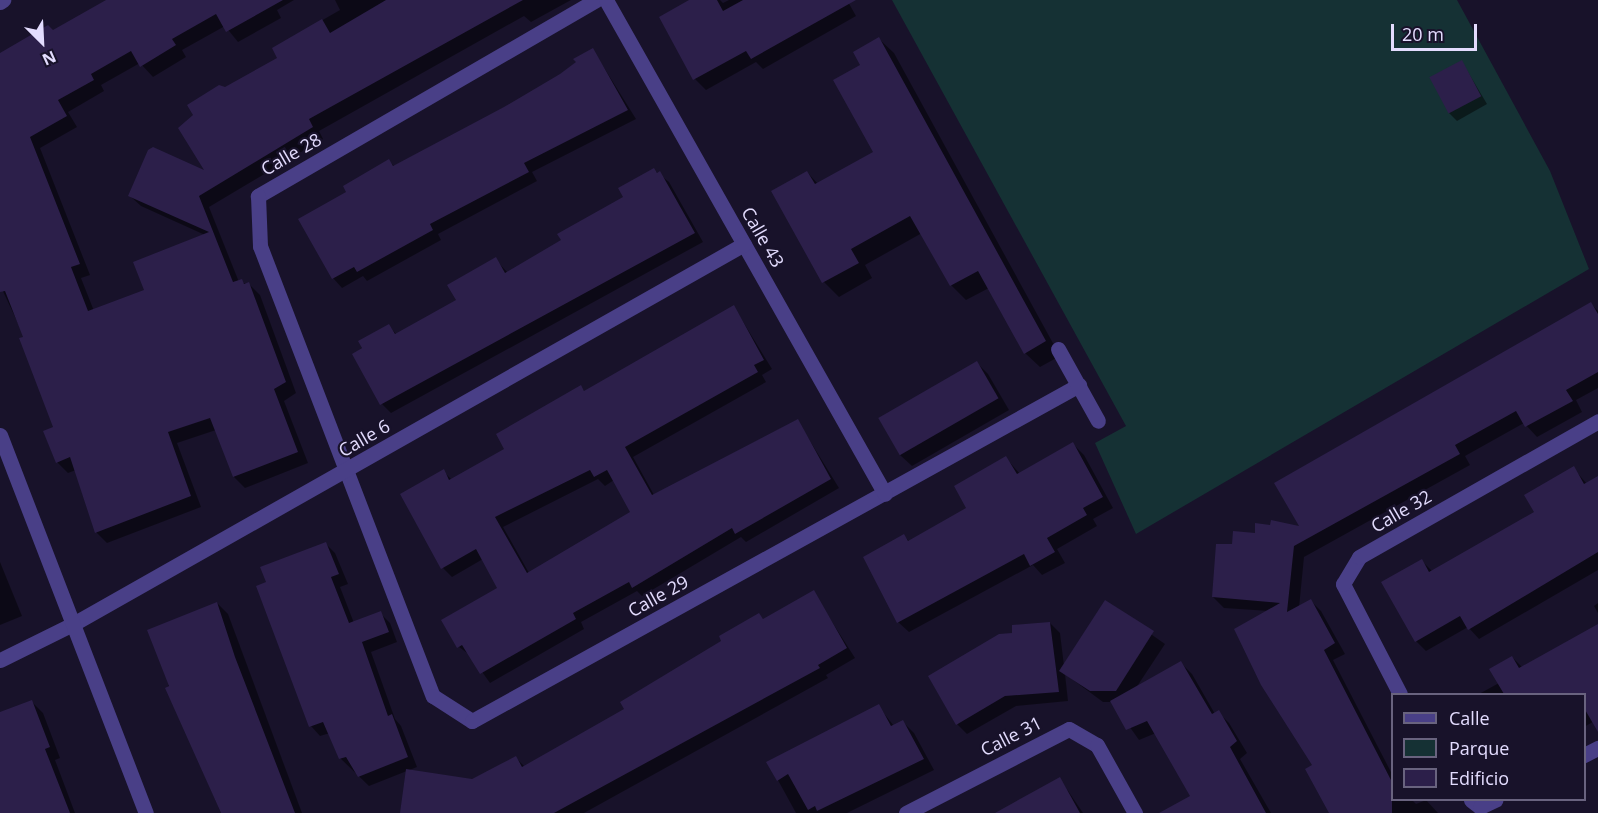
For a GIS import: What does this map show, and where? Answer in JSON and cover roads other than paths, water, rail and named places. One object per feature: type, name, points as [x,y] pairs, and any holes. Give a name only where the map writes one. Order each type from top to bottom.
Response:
[{"type":"street","name":"Calle 28","points":[[346,470],[260,246],[258,195],[596,0]]},
{"type":"street","name":"Calle 43","points":[[606,0],[885,494]]},
{"type":"street","name":"Calle 6","points":[[0,660],[73,624],[744,244]]},
{"type":"street","points":[[1058,349],[1098,421]]},
{"type":"street","name":"Calle 29","points":[[346,470],[433,696],[472,721],[1079,385]]},
{"type":"street","name":"Calle 32","points":[[1399,693],[1343,584],[1359,557],[1598,421]]},
{"type":"street","points":[[0,435],[146,813]]},
{"type":"street","name":"Calle 31","points":[[906,813],[1069,729],[1097,745],[1135,813]]},
{"type":"street","points":[[1472,801],[1480,807],[1493,801]]}]
